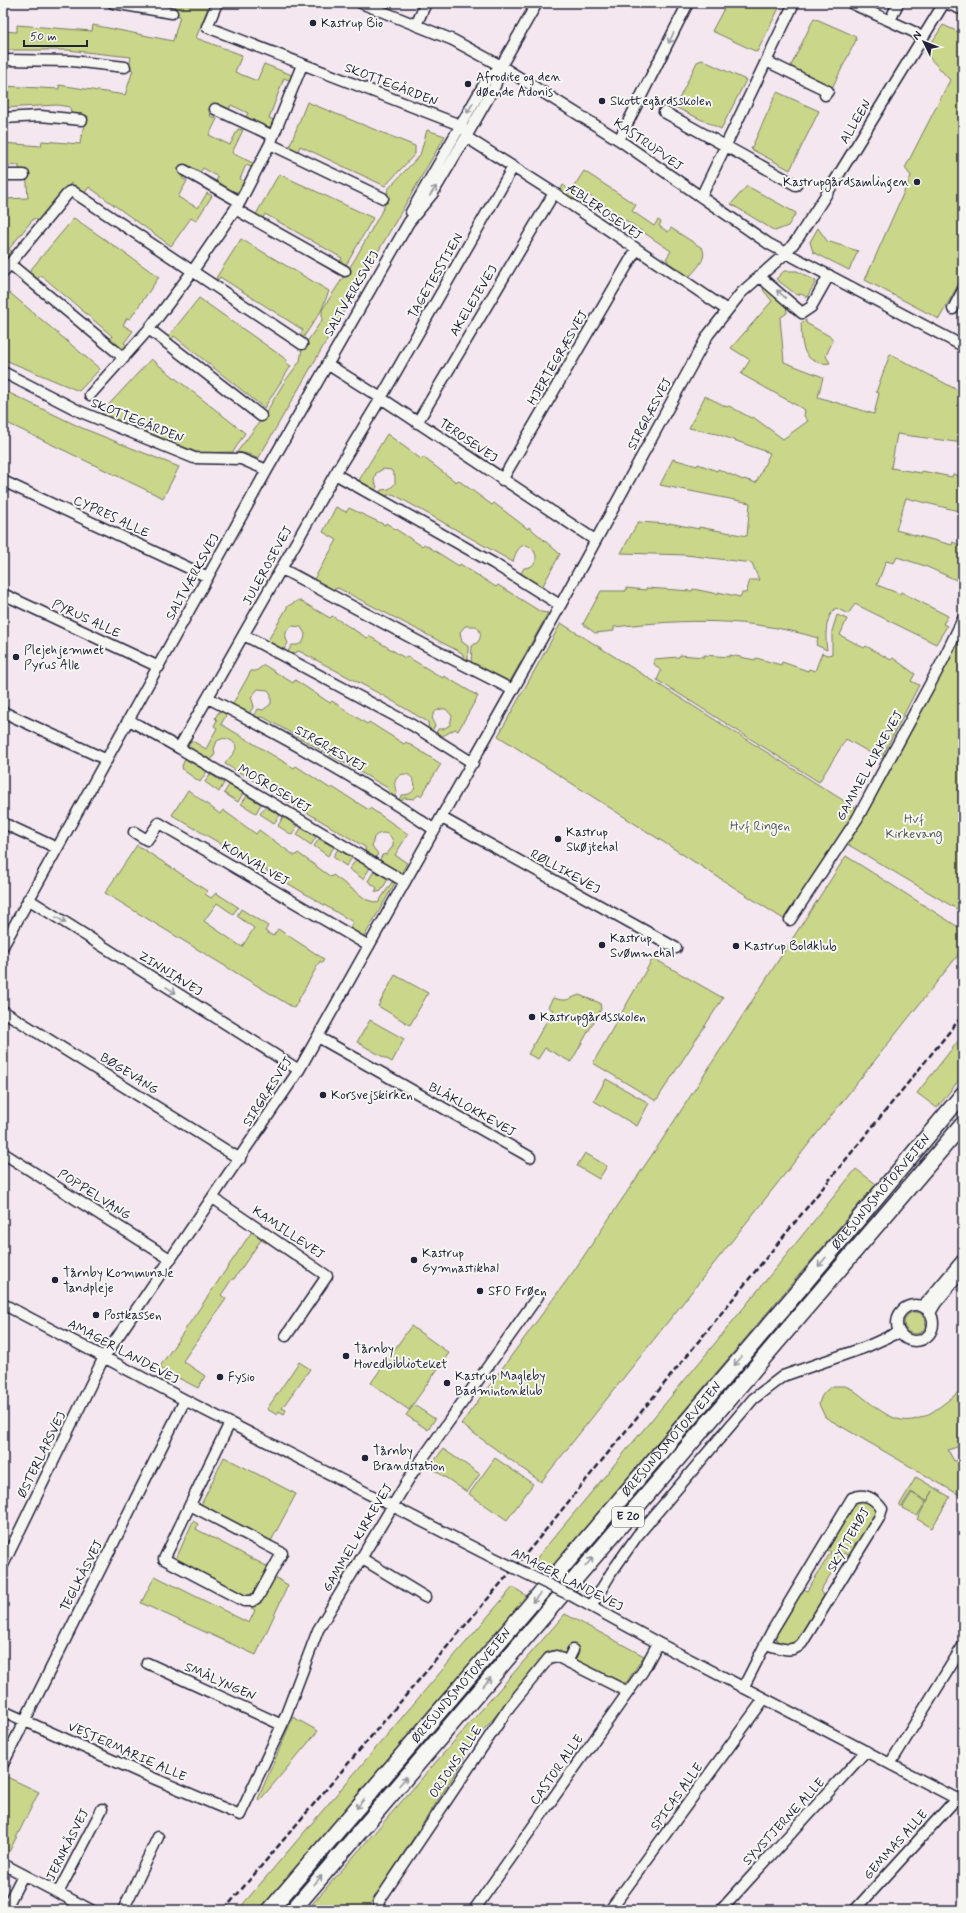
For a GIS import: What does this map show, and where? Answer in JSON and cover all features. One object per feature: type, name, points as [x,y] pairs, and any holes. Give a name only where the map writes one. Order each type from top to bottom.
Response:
[{"type":"highway","points":[[937,1125],[963,1087]]},
{"type":"highway","name":"ØRESUNDSMOTORVEJEN","points":[[270,1910],[798,1291],[963,1094]]},
{"type":"highway","name":"ØRESUNDSMOTORVEJEN","points":[[293,1910],[963,1124]]},
{"type":"street","points":[[113,3],[172,13]]},
{"type":"street","name":"SKOTTEGÅRDEN","points":[[216,3],[207,27],[460,125],[467,135]]},
{"type":"street","name":"KASTRUPVEJ","points":[[361,3],[453,40],[501,66],[619,140],[754,234],[786,253],[963,346]]},
{"type":"street","points":[[416,25],[426,3]]},
{"type":"street","name":"SALTVÆRKSVEJ","points":[[3,944],[327,364],[409,222],[433,193],[467,135],[495,86],[501,66],[537,3]]},
{"type":"street","points":[[619,140],[688,3]]},
{"type":"street","points":[[700,197],[794,3]]},
{"type":"street","points":[[852,3],[922,38]]},
{"type":"street","points":[[890,21],[898,3]]},
{"type":"street","name":"ALLEEN","points":[[786,253],[833,184],[945,3],[963,10]]},
{"type":"street","points":[[3,60],[72,61],[125,66]]},
{"type":"street","points":[[766,61],[828,91],[825,95]]},
{"type":"street","name":"SKOTTEGÅRDEN","points":[[90,395],[149,329],[192,272],[238,205],[271,140],[302,64]]},
{"type":"street","name":"SALTVÆRKSVEJ","points":[[409,222],[412,210],[460,125],[486,81],[501,66]]},
{"type":"street","points":[[215,109],[383,198]]},
{"type":"street","points":[[664,112],[796,185]]},
{"type":"street","points":[[3,118],[40,116],[82,120]]},
{"type":"street","name":"ÆBLEROSEVEJ","points":[[467,135],[513,167],[554,192],[636,250],[727,310]]},
{"type":"street","name":"TAGETESSTIEN","points":[[381,398],[513,167]]},
{"type":"street","points":[[184,170],[345,271]]},
{"type":"street","points":[[3,175],[24,175]]},
{"type":"street","points":[[124,358],[6,268],[69,192],[72,191],[302,344]]},
{"type":"street","name":"AKELEJEVEJ","points":[[417,423],[554,192]]},
{"type":"street","name":"HJERTEGRÆSVEJ","points":[[502,480],[636,250]]},
{"type":"street","name":"SIRGRÆSVEJ","points":[[104,1357],[240,1159],[299,1070],[473,763],[708,335],[727,310],[760,276],[786,253]]},
{"type":"street","points":[[760,276],[802,313],[811,307],[829,275]]},
{"type":"street","points":[[953,309],[963,290]]},
{"type":"street","points":[[149,329],[261,416]]},
{"type":"street","name":"TEROSEVEJ","points":[[327,364],[381,398],[502,480],[595,540]]},
{"type":"street","name":"SKOTTEGÅRDEN","points":[[3,372],[81,412],[194,458],[241,459],[267,470]]},
{"type":"street","name":"JULEROSEVEJ","points":[[179,748],[282,569],[334,474],[381,398]]},
{"type":"street","points":[[334,474],[493,563],[560,605]]},
{"type":"street","name":"CYPRES ALLE","points":[[3,481],[208,577]]},
{"type":"street","points":[[282,569],[512,690]]},
{"type":"street","name":"PYRUS ALLE","points":[[3,594],[159,667]]},
{"type":"street","name":"GAMMEL KIRKEVEJ","points":[[790,920],[857,819],[942,662],[963,619]]},
{"type":"street","points":[[244,635],[412,725],[473,763]]},
{"type":"street","name":"SIRGRÆSVEJ","points":[[208,698],[262,725],[378,792],[435,830]]},
{"type":"street","points":[[3,712],[107,760]]},
{"type":"street","name":"MOSROSEVEJ","points":[[129,720],[405,882]]},
{"type":"street","name":"RØLLIKEVEJ","points":[[442,818],[676,948]]},
{"type":"street","points":[[3,823],[57,848]]},
{"type":"street","name":"KONVALVEJ","points":[[134,832],[147,840],[159,823],[369,946]]},
{"type":"street","name":"ZINNIAVEJ","points":[[28,900],[299,1070]]},
{"type":"street","name":"BØGEVANG","points":[[3,1011],[240,1159]]},
{"type":"street","name":"BLÅKLOKKEVEJ","points":[[318,1037],[530,1157]]},
{"type":"street","name":"POPPELVANG","points":[[3,1153],[170,1259]]},
{"type":"street","name":"KAMILLEVEJ","points":[[213,1198],[327,1276],[286,1336]]},
{"type":"street","points":[[922,1306],[963,1259]]},
{"type":"street","points":[[930,1313],[936,1303],[963,1270]]},
{"type":"street","name":"GAMMEL KIRKEVEJ","points":[[240,1815],[282,1725],[318,1630],[413,1472],[538,1296]]},
{"type":"street","name":"AMAGER LANDEVEJ","points":[[3,1304],[185,1400],[490,1556],[592,1605],[658,1643],[960,1800]]},
{"type":"street","points":[[913,1305],[922,1306],[930,1313],[933,1318],[932,1330],[925,1339],[913,1341],[908,1340],[899,1332],[897,1321],[902,1310],[913,1305]]},
{"type":"street","points":[[592,1605],[636,1536],[753,1399],[783,1376],[866,1347],[899,1332]]},
{"type":"street","name":"ØSTERLARSVEJ","points":[[3,1565],[104,1357]]},
{"type":"street","name":"TEGLKÅSVEJ","points":[[3,1764],[185,1400]]},
{"type":"street","points":[[190,1505],[282,1553],[258,1597],[252,1601],[244,1601],[164,1559],[190,1505],[230,1423]]},
{"type":"street","name":"SKYTTEHØJ","points":[[743,1688],[765,1644],[852,1498],[859,1494],[869,1496],[877,1501],[882,1509],[879,1518],[802,1643],[794,1649],[787,1650],[765,1644]]},
{"type":"street","points":[[361,1558],[425,1597]]},
{"type":"street","name":"CASTOR ALLE","points":[[474,1910],[643,1671],[658,1643]]},
{"type":"street","points":[[890,1764],[963,1646]]},
{"type":"street","points":[[567,1662],[573,1650]]},
{"type":"street","name":"ORIONS ALLE","points":[[379,1905],[510,1706],[549,1658],[554,1656],[628,1692]]},
{"type":"street","name":"SMÅLYNGEN","points":[[147,1663],[282,1725]]},
{"type":"street","name":"SPICAS ALLE","points":[[610,1910],[764,1699]]},
{"type":"street","name":"VESTERMARIE ALLE","points":[[3,1711],[140,1773],[240,1815]]},
{"type":"street","name":"SYVSTJERNE ALLE","points":[[720,1910],[866,1751]]},
{"type":"street","name":"GEMMAS ALLE","points":[[855,1910],[960,1800]]},
{"type":"street","name":"JERNKÅSVEJ","points":[[58,1893],[102,1809]]},
{"type":"street","points":[[123,1910],[158,1837]]},
{"type":"street","points":[[3,1864],[91,1910]]},
{"type":"street","points":[[5,1910],[23,1875]]},
{"type":"green space","points":[[175,3],[210,3],[196,38],[242,55],[235,72],[257,81],[264,64],[292,75],[291,81],[284,78],[269,118],[276,121],[272,126],[264,128],[245,119],[248,113],[231,105],[228,112],[214,106],[210,116],[217,119],[209,135],[230,145],[238,129],[243,130],[232,153],[255,164],[253,168],[246,165],[240,179],[245,182],[239,191],[233,193],[215,183],[218,177],[203,168],[199,174],[183,165],[180,171],[184,174],[182,178],[187,181],[178,197],[198,208],[207,193],[212,196],[196,221],[191,218],[171,246],[89,187],[84,194],[71,183],[39,222],[34,218],[9,249],[14,253],[3,266],[3,199],[28,198],[26,171],[19,171],[19,165],[3,166],[3,143],[41,146],[42,141],[80,144],[81,136],[88,116],[71,114],[70,107],[57,105],[3,108],[3,86],[59,89],[59,85],[125,95],[133,70],[129,68],[131,57],[67,50],[8,50],[7,56],[3,55],[3,31],[17,32],[17,25],[92,31],[93,25],[173,41],[180,16],[175,15]]},
{"type":"green space","points":[[727,3],[781,4],[757,52],[712,31]]},
{"type":"green space","points":[[814,18],[855,36],[856,40],[832,88],[790,68]]},
{"type":"green space","points":[[943,25],[963,34],[963,276],[939,319],[865,280],[911,176],[905,168],[950,80],[925,53]]},
{"type":"green space","points":[[702,60],[746,80],[721,129],[675,107],[697,62]]},
{"type":"green space","points":[[777,92],[819,111],[790,170],[751,149]]},
{"type":"green space","points":[[307,102],[415,146],[415,154],[385,186],[300,146],[298,151],[289,148]]},
{"type":"green space","points":[[427,130],[445,136],[258,459],[248,454],[237,452],[264,416],[283,384],[300,361],[302,349],[322,320],[322,310],[355,259],[384,207],[388,189],[420,155]]},
{"type":"green space","points":[[584,171],[636,205],[632,211],[654,226],[658,220],[661,222],[659,226],[668,232],[671,228],[702,248],[704,255],[703,259],[691,275],[689,276],[667,262],[668,260],[666,259],[671,251],[584,192],[575,201],[560,191],[563,185],[571,191]]},
{"type":"green space","points":[[279,174],[373,218],[345,267],[339,264],[342,258],[265,214],[262,220],[255,216]]},
{"type":"green space","points":[[747,186],[796,213],[788,226],[775,231],[731,204]]},
{"type":"green space","points":[[74,218],[159,277],[130,319],[127,318],[123,325],[133,331],[124,343],[129,347],[125,350],[108,341],[112,336],[41,275],[36,281],[27,274]]},
{"type":"green space","points":[[818,228],[827,241],[858,251],[849,270],[813,252],[810,242]]},
{"type":"green space","points":[[241,239],[329,291],[321,311],[303,338],[300,336],[303,330],[220,277],[218,280],[216,278]]},
{"type":"green space","points":[[784,271],[797,271],[816,281],[807,297],[801,294],[797,295],[776,279]]},
{"type":"green space","points":[[764,288],[786,305],[787,313],[780,318],[784,362],[823,377],[818,397],[874,414],[879,393],[876,392],[890,354],[963,393],[963,443],[897,434],[891,468],[921,473],[922,471],[952,477],[953,474],[963,477],[963,512],[906,498],[896,530],[952,545],[953,542],[963,547],[963,583],[925,566],[897,557],[894,563],[886,561],[877,585],[900,594],[901,592],[948,616],[943,624],[947,626],[936,644],[855,604],[848,614],[836,608],[832,612],[827,627],[827,650],[816,645],[818,638],[792,631],[742,623],[692,621],[667,622],[614,627],[614,631],[595,633],[583,624],[601,591],[626,591],[626,588],[692,591],[693,589],[718,594],[718,592],[740,597],[742,593],[746,593],[750,580],[759,580],[752,563],[686,555],[621,553],[638,522],[669,523],[747,536],[750,503],[660,485],[673,459],[697,466],[698,464],[717,471],[718,469],[743,480],[756,483],[770,453],[717,434],[689,428],[705,396],[727,407],[729,406],[751,418],[753,417],[783,439],[808,421],[804,416],[805,410],[741,374],[750,360],[731,348],[772,301],[763,290]]},
{"type":"green space","points":[[10,293],[100,369],[79,391],[3,359],[3,300]]},
{"type":"green space","points":[[199,298],[287,360],[286,363],[291,366],[264,408],[174,336],[170,341],[167,338]]},
{"type":"green space","points":[[806,320],[806,323],[831,337],[833,340],[826,356],[830,363],[817,362],[807,356],[803,346],[801,323]]},
{"type":"green space","points":[[151,359],[245,433],[233,452],[199,453],[101,413]]},
{"type":"green space","points":[[3,390],[82,428],[179,467],[163,498],[3,421]]},
{"type":"green space","points":[[387,434],[421,459],[423,457],[456,482],[458,480],[492,505],[494,503],[528,529],[529,527],[560,554],[541,589],[520,575],[524,568],[532,566],[536,561],[536,555],[533,549],[528,546],[523,546],[517,551],[513,562],[393,494],[384,496],[379,494],[381,490],[389,489],[395,484],[395,476],[391,470],[383,469],[376,473],[374,480],[377,487],[374,491],[358,482]]},
{"type":"green space","points":[[336,507],[346,512],[349,508],[385,525],[386,523],[422,546],[424,544],[459,566],[460,564],[496,587],[498,585],[541,612],[548,613],[508,685],[471,664],[472,646],[478,642],[480,636],[480,632],[476,626],[465,626],[460,632],[462,642],[468,646],[467,663],[462,653],[338,588],[329,591],[297,573],[298,570],[314,579],[337,540],[323,532]]},
{"type":"green space","points":[[299,600],[330,618],[332,616],[367,638],[369,636],[405,658],[406,656],[443,678],[444,676],[478,696],[458,731],[455,729],[443,736],[436,733],[438,729],[443,729],[450,725],[452,716],[446,709],[438,710],[434,713],[432,719],[435,726],[431,732],[429,731],[428,722],[384,696],[299,651],[290,655],[287,653],[292,645],[300,644],[304,639],[305,634],[301,627],[293,626],[288,629],[286,638],[288,643],[283,651],[267,642],[288,606]]},
{"type":"green space","points":[[837,615],[847,619],[840,635],[864,648],[866,646],[891,660],[893,658],[915,674],[911,681],[919,685],[881,759],[846,739],[819,782],[657,680],[661,671],[654,664],[654,659],[679,657],[680,655],[729,657],[730,655],[755,660],[756,658],[781,665],[782,662],[808,671],[809,669],[815,671],[822,653],[827,655],[832,654],[832,631]]},
{"type":"green space","name":"Hvf Ringen","points":[[561,623],[857,809],[840,839],[785,920],[498,736]]},
{"type":"green space","name":"Hvf Kirkevang","points":[[963,630],[962,912],[847,844],[865,816]]},
{"type":"green space","points":[[264,665],[293,683],[295,680],[330,703],[332,701],[367,724],[369,722],[404,744],[406,742],[441,764],[421,796],[418,795],[414,799],[404,798],[400,803],[398,801],[402,795],[409,794],[414,790],[415,786],[414,781],[407,774],[402,774],[395,782],[397,792],[394,800],[390,797],[388,788],[263,717],[253,718],[258,709],[263,710],[271,704],[271,694],[268,690],[258,689],[251,697],[254,706],[248,715],[231,707],[251,671],[256,671]]},
{"type":"green space","points":[[220,710],[227,714],[221,724],[294,768],[296,766],[331,789],[332,787],[369,810],[370,808],[408,834],[395,855],[407,863],[400,875],[379,862],[382,855],[387,854],[393,846],[392,838],[390,836],[381,833],[374,837],[372,846],[378,854],[374,860],[366,855],[365,847],[225,764],[236,750],[236,746],[230,740],[225,738],[217,741],[214,749],[215,754],[210,762],[187,749],[191,740],[206,749],[217,728],[214,726],[217,720],[215,718]]},
{"type":"green space","points":[[185,759],[207,771],[200,782],[183,770],[182,766]]},
{"type":"green space","points":[[210,774],[224,783],[219,792],[205,782]]},
{"type":"green space","points":[[229,785],[243,793],[238,802],[224,793]]},
{"type":"green space","points":[[188,790],[220,814],[223,810],[256,834],[259,830],[295,856],[298,853],[331,877],[333,875],[367,900],[378,903],[392,882],[395,883],[364,937],[349,929],[353,922],[172,815]]},
{"type":"green space","points":[[247,796],[261,804],[256,813],[241,804]]},
{"type":"green space","points":[[265,807],[280,815],[274,823],[260,814]]},
{"type":"green space","points":[[283,817],[297,826],[292,835],[278,826]]},
{"type":"green space","points":[[301,828],[316,837],[311,845],[297,835]]},
{"type":"green space","points":[[319,839],[334,847],[328,856],[314,846]]},
{"type":"green space","points":[[137,845],[207,891],[205,894],[211,898],[216,893],[238,907],[233,914],[217,903],[204,921],[242,947],[254,928],[237,916],[241,909],[268,926],[265,931],[273,936],[278,929],[324,959],[322,963],[320,961],[294,1008],[105,893]]},
{"type":"green space","points":[[338,849],[352,858],[346,866],[333,857]]},
{"type":"green space","points":[[846,856],[963,930],[963,949],[541,1482],[461,1424],[573,1272],[660,1143]]},
{"type":"green space","points":[[356,860],[370,868],[363,879],[349,869]]},
{"type":"green space","points":[[374,871],[388,879],[381,891],[378,892],[375,891],[377,888],[368,881]]},
{"type":"green space","points":[[653,958],[723,998],[656,1101],[593,1063]]},
{"type":"green space","points":[[395,975],[428,993],[410,1025],[378,1006]]},
{"type":"green space","points":[[579,995],[600,1003],[601,1009],[571,1062],[545,1048],[538,1059],[528,1054],[553,1010],[548,1007],[553,998],[566,1000]]},
{"type":"green space","points":[[370,1020],[404,1039],[392,1062],[357,1042]]},
{"type":"green space","points":[[963,1035],[963,1075],[937,1108],[917,1093]]},
{"type":"green space","points":[[606,1079],[649,1103],[637,1126],[594,1101]]},
{"type":"green space","points":[[585,1153],[607,1166],[599,1179],[577,1166]]},
{"type":"green space","points":[[856,1169],[876,1184],[551,1568],[535,1560],[703,1358]]},
{"type":"green space","points":[[253,1230],[266,1240],[266,1243],[261,1240],[234,1279],[232,1279],[221,1295],[226,1299],[183,1361],[205,1376],[198,1388],[159,1368]]},
{"type":"green space","points":[[911,1312],[919,1312],[926,1319],[926,1327],[919,1334],[911,1334],[904,1327],[904,1319]]},
{"type":"green space","points":[[411,1326],[449,1353],[409,1410],[371,1383]]},
{"type":"green space","points":[[299,1362],[310,1369],[282,1408],[286,1410],[284,1414],[279,1411],[277,1415],[267,1409]]},
{"type":"green space","points":[[834,1386],[845,1386],[852,1389],[882,1411],[892,1417],[902,1420],[921,1418],[963,1389],[963,1445],[948,1450],[954,1461],[963,1459],[963,1497],[825,1417],[819,1404],[822,1395]]},
{"type":"green space","points":[[414,1405],[435,1419],[428,1430],[406,1415]]},
{"type":"green space","points":[[443,1449],[480,1474],[467,1492],[430,1467]]},
{"type":"green space","points":[[224,1457],[296,1494],[270,1543],[200,1507]]},
{"type":"green space","points":[[495,1458],[533,1484],[507,1520],[469,1494]]},
{"type":"green space","points":[[916,1477],[950,1497],[932,1528],[917,1519],[933,1491],[927,1501],[911,1492],[902,1506],[899,1506]]},
{"type":"green space","points":[[912,1493],[926,1502],[917,1516],[902,1508]]},
{"type":"green space","points":[[855,1500],[865,1500],[876,1508],[876,1516],[851,1555],[849,1556],[844,1553],[820,1591],[825,1597],[798,1642],[794,1645],[780,1644],[774,1636],[801,1587],[807,1591],[831,1552],[824,1548]]},
{"type":"green space","points":[[193,1521],[198,1524],[196,1529],[270,1568],[261,1586],[255,1593],[246,1597],[175,1561]]},
{"type":"green space","points":[[271,1575],[288,1585],[256,1655],[141,1603],[155,1576],[249,1623],[255,1610],[248,1606]]},
{"type":"green space","points":[[513,1587],[527,1596],[259,1910],[238,1910]]},
{"type":"green space","points":[[565,1614],[644,1656],[626,1683],[623,1683],[557,1651],[551,1651],[463,1754],[464,1760],[368,1908],[367,1906],[363,1910],[307,1910]]},
{"type":"green space","points":[[293,1717],[318,1731],[260,1800],[258,1799]]},
{"type":"green space","points":[[3,1775],[39,1792],[6,1858],[3,1857]]},
{"type":"railway","points":[[224,1910],[535,1543],[963,1015]]},
{"type":"place","name":"Kastrup Bio","points":[[313,23]]},
{"type":"place","name":"Afrodite og den døende Adonis","points":[[468,84]]},
{"type":"place","name":"Skottegårdsskolen","points":[[602,101]]},
{"type":"place","name":"Kastrupgårdsamlingen","points":[[917,182]]},
{"type":"place","name":"Plejehjemmet Pyrus Alle","points":[[16,657]]},
{"type":"place","name":"Kastrup Skøjtehal","points":[[558,839]]},
{"type":"place","name":"Kastrup Svømmehal","points":[[602,945]]},
{"type":"place","name":"Kastrup Boldklub","points":[[736,946]]},
{"type":"place","name":"Kastrupgårdsskolen","points":[[532,1017]]},
{"type":"place","name":"Korsvejskirken","points":[[323,1095]]},
{"type":"place","name":"Kastrup Gymnastikhal","points":[[414,1260]]},
{"type":"place","name":"Tårnby Kommunale Tandpleje","points":[[55,1280]]},
{"type":"place","name":"SFO Frøen","points":[[480,1291]]},
{"type":"place","name":"Postkassen","points":[[96,1315]]},
{"type":"place","name":"Tårnby Hovedbiblioteket","points":[[346,1356]]},
{"type":"place","name":"Fysio","points":[[220,1377]]},
{"type":"place","name":"Kastrup Magleby Badmintonklub","points":[[447,1383]]},
{"type":"place","name":"Tårnby Brandstation","points":[[365,1458]]}]
